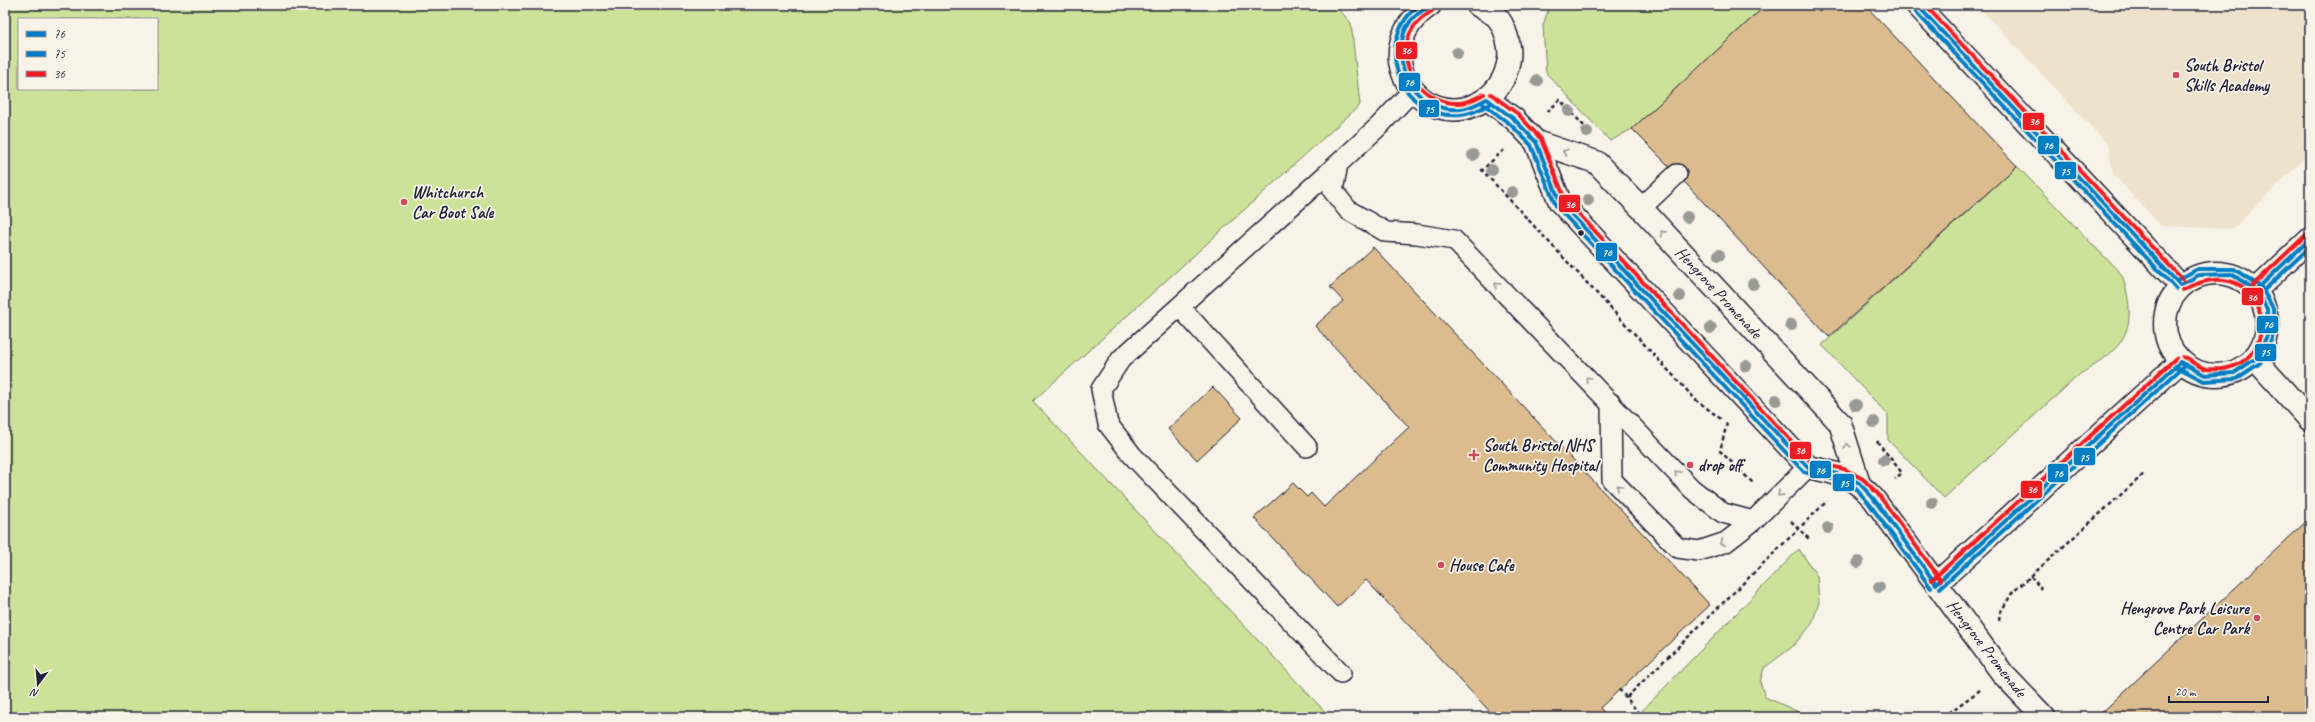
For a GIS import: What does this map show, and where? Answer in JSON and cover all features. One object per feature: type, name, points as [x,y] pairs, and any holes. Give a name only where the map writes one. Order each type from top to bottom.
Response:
[{"type":"street","points":[[1419,8],[1407,27],[1400,43],[1400,60],[1402,70],[1412,90],[1425,101],[1440,107],[1456,110],[1472,106],[1487,99],[1498,87],[1506,72],[1509,57],[1503,11],[1478,5]]},
{"type":"street","points":[[1917,5],[2180,285]]},
{"type":"street","name":"Hengrove Promenade","points":[[1487,99],[1514,119],[1536,142],[1560,202],[1808,467],[1842,475],[1859,483]]},
{"type":"street","name":"Hengrove Promenade","points":[[1536,142],[1596,162],[1840,422],[1859,483],[2004,674],[2044,717]]},
{"type":"street","points":[[2256,290],[2310,238]]},
{"type":"street","points":[[2231,274],[2256,290],[2267,309],[2268,334],[2255,359],[2234,373],[2205,375],[2180,362],[2165,335],[2166,309],[2180,285],[2199,275],[2231,274]]},
{"type":"street","points":[[2255,359],[2310,420]]},
{"type":"street","points":[[1936,584],[2180,362]]},
{"type":"lane","points":[[1341,673],[1137,461],[1108,424],[1101,389],[1121,359],[1338,164],[1379,126],[1412,90]]},
{"type":"lane","points":[[1338,164],[1333,191],[1348,210],[1386,232],[1417,234],[1454,240],[1612,403],[1692,489],[1723,513],[1753,521]]},
{"type":"lane","points":[[1640,208],[1677,174]]},
{"type":"lane","points":[[1180,307],[1307,447]]},
{"type":"lane","points":[[1612,403],[1612,480],[1678,548],[1699,551],[1726,542],[1753,521],[1808,467]]},
{"type":"path","points":[[1998,624],[2000,613],[2012,593],[2146,473]]},
{"type":"path","points":[[1799,529],[1810,540]]},
{"type":"path","points":[[2031,576],[2041,589]]},
{"type":"path","points":[[1943,717],[2004,674]]},
{"type":"path","points":[[1619,689],[1642,717]]},
{"type":"shaded area","name":"South Bristol Skills Academy","points":[[1977,5],[2310,5],[2310,153],[2233,229],[2161,226],[2113,174],[2108,145]]},
{"type":"green space","points":[[5,5],[1335,5],[1351,23],[1360,105],[1033,401],[1330,717],[5,717]]},
{"type":"green space","points":[[1550,5],[1766,5],[1632,129],[1610,141],[1546,73],[1543,25]]},
{"type":"green space","points":[[2017,166],[2122,275],[2127,293],[2129,309],[2128,323],[2125,335],[2108,355],[2080,374],[1944,498],[1888,440],[1888,415],[1822,345]]},
{"type":"green space","points":[[1799,549],[1817,576],[1819,602],[1812,624],[1792,647],[1764,668],[1760,682],[1765,697],[1810,717],[1636,717]]},
{"type":"building","points":[[1766,5],[1865,5],[2017,166],[1829,337],[1677,174],[1632,129]]},
{"type":"building","name":"South Bristol NHS Community Hospital","points":[[1373,247],[1710,605],[1600,708],[1608,717],[1495,717],[1366,580],[1337,607],[1254,518],[1293,483],[1307,497],[1311,493],[1324,507],[1409,427],[1315,326],[1343,301],[1330,287]]},
{"type":"building","points":[[1213,387],[1242,418],[1197,460],[1168,429]]},
{"type":"building","name":"Hengrove Park Leisure Centre Car Park","points":[[2310,518],[2310,717],[2097,717]]},
{"type":"transit line","name":"75","points":[[1419,5],[1405,21],[1397,39],[1395,58],[1399,76],[1408,93],[1422,106],[1440,114],[1461,115],[1476,111],[1490,104]]},
{"type":"transit line","name":"76","points":[[1430,5],[1413,18],[1406,28],[1402,43],[1401,57],[1404,72],[1411,85],[1420,96],[1431,104],[1445,109],[1461,109],[1475,105],[1487,99]]},
{"type":"transit line","name":"76","points":[[1917,5],[2180,285]]},
{"type":"transit line","name":"36","points":[[1925,5],[2184,281]]},
{"type":"transit line","name":"75","points":[[1913,9],[2176,289]]},
{"type":"transit line","name":"36","points":[[1433,10],[1415,25],[1407,41],[1406,54],[1408,67],[1414,79],[1422,89],[1433,97],[1445,102],[1466,102],[1484,94]]},
{"type":"transit line","name":"36","points":[[1491,94],[1518,114],[1541,139],[1565,199],[1811,462],[1844,469],[1863,479],[1878,494],[1941,580]]},
{"type":"transit line","name":"76","points":[[1487,99],[1514,119],[1536,142],[1560,202],[1808,467],[1842,475],[1859,483],[1873,498],[1936,584]]},
{"type":"transit line","name":"75","points":[[1483,104],[1510,124],[1531,145],[1556,206],[1804,472],[1840,481],[1855,488],[1868,502],[1931,588]]},
{"type":"transit line","name":"36","points":[[2252,286],[2306,235]]},
{"type":"transit line","name":"76","points":[[2256,290],[2310,239]]},
{"type":"transit line","name":"75","points":[[2260,294],[2310,247]]},
{"type":"transit line","name":"75","points":[[2177,280],[2198,269],[2234,269],[2261,287],[2273,308],[2274,334],[2260,363],[2236,379],[2204,381],[2177,367]]},
{"type":"transit line","name":"76","points":[[2180,285],[2199,275],[2231,274],[2256,290],[2267,309],[2268,334],[2255,359],[2234,373],[2205,375],[2180,362]]},
{"type":"transit line","name":"36","points":[[2183,290],[2213,280],[2237,284],[2252,296],[2260,315],[2260,335],[2251,353],[2234,366],[2207,369],[2183,357]]},
{"type":"transit line","name":"36","points":[[1932,580],[2176,358]]},
{"type":"transit line","name":"76","points":[[1936,584],[2180,362]]},
{"type":"transit line","name":"75","points":[[1940,588],[2184,366]]},
{"type":"place","name":"South Bristol Skills Academy","points":[[2176,75]]},
{"type":"place","name":"Whitchurch Car Boot Sale","points":[[404,202]]},
{"type":"place","name":"South Bristol NHS Community Hospital","points":[[1474,455]]},
{"type":"place","name":"drop off","points":[[1690,465]]},
{"type":"place","name":"House Cafe","points":[[1441,565]]},
{"type":"place","name":"Hengrove Park Leisure Centre Car Park","points":[[2257,618]]}]
